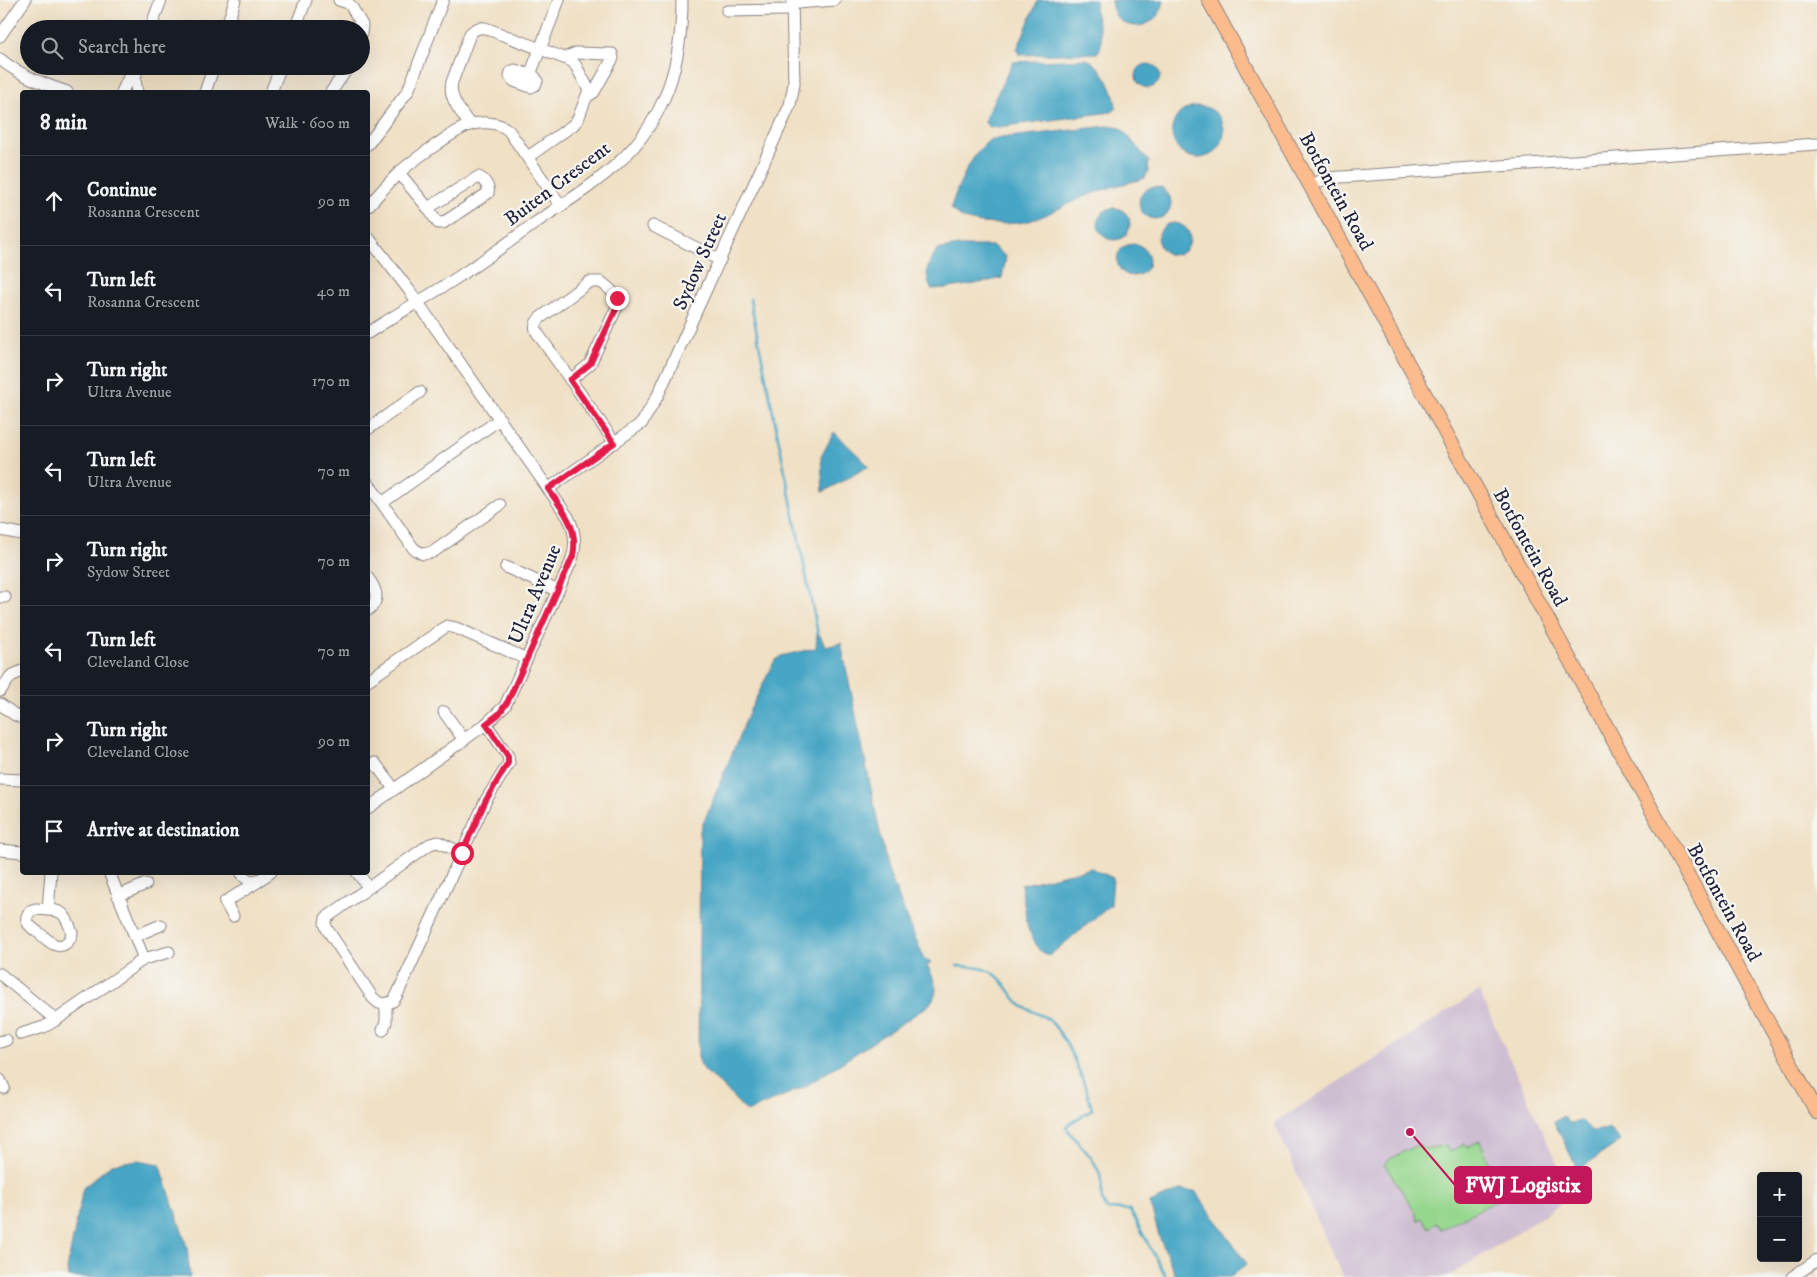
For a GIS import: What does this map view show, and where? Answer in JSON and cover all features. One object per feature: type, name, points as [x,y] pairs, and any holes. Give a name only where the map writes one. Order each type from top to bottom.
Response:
[{"type":"main road","name":"Botfontein Road","points":[[1209,0],[1817,1112]]},
{"type":"street","points":[[0,36],[25,0]]},
{"type":"street","points":[[153,20],[161,0]]},
{"type":"street","points":[[229,20],[235,0]]},
{"type":"street","points":[[298,20],[306,0]]},
{"type":"street","points":[[339,0],[348,3],[360,20]]},
{"type":"street","points":[[370,141],[408,91],[442,0]]},
{"type":"street","points":[[530,75],[559,0]]},
{"type":"street","name":"Buiten Crescent","points":[[370,332],[469,270],[618,164],[648,128],[663,103],[673,77],[680,44],[682,0]]},
{"type":"street","points":[[727,11],[787,10],[792,3],[835,0]]},
{"type":"street","name":"Sydow Street","points":[[548,489],[642,422],[652,408],[792,99],[794,84],[792,3]]},
{"type":"street","points":[[470,125],[453,99],[450,90],[472,32],[479,27],[564,58],[575,64],[588,86],[588,96],[575,124],[528,157]]},
{"type":"street","points":[[564,58],[576,53],[612,54],[612,58],[594,92],[588,96]]},
{"type":"street","points":[[0,59],[8,66],[20,72]]},
{"type":"street","points":[[26,75],[62,90]]},
{"type":"street","points":[[124,90],[132,75]]},
{"type":"street","points":[[135,75],[137,90]]},
{"type":"street","points":[[206,90],[211,75]]},
{"type":"street","points":[[272,90],[278,75]]},
{"type":"street","points":[[331,90],[342,75]]},
{"type":"street","points":[[370,204],[399,173],[443,141],[470,125],[494,123],[504,126],[509,131],[561,206]]},
{"type":"street","points":[[1311,186],[1327,178],[1817,144]]},
{"type":"street","points":[[399,173],[437,221],[442,223],[487,194],[489,189],[482,179],[478,177],[428,208]]},
{"type":"street","points":[[653,226],[720,260]]},
{"type":"street","name":"Ultra Avenue","points":[[370,239],[418,302],[568,517],[575,537],[573,556],[505,706],[486,724],[370,807]]},
{"type":"street","points":[[570,380],[590,364],[617,307],[617,298],[614,293],[601,282],[589,282],[540,318],[536,322],[536,329],[538,334],[570,380],[614,443]]},
{"type":"street","points":[[370,428],[420,392]]},
{"type":"street","points":[[382,503],[500,419]]},
{"type":"street","points":[[370,486],[414,550],[423,554],[433,552],[500,505]]},
{"type":"street","points":[[0,530],[20,534]]},
{"type":"street","points":[[506,566],[558,591]]},
{"type":"street","points":[[370,581],[376,590],[376,597],[374,604],[370,608]]},
{"type":"street","points":[[370,679],[447,626],[456,628],[527,659]]},
{"type":"street","points":[[0,692],[11,676],[20,672]]},
{"type":"street","points":[[0,704],[20,717]]},
{"type":"street","points":[[444,712],[464,740]]},
{"type":"street","points":[[462,853],[441,843],[433,842],[328,916],[325,923],[327,929],[373,998],[379,1003],[386,1004],[393,1001],[397,995],[462,853],[486,800],[508,763],[508,756],[486,724]]},
{"type":"street","points":[[375,763],[394,789]]},
{"type":"street","points":[[0,779],[20,780]]},
{"type":"street","points":[[0,850],[20,852]]},
{"type":"street","points":[[48,910],[51,875]]},
{"type":"street","points":[[110,875],[144,959]]},
{"type":"street","points":[[243,875],[246,880],[259,881]]},
{"type":"street","points":[[232,916],[225,902],[267,875]]},
{"type":"street","points":[[359,875],[368,887]]},
{"type":"street","points":[[118,896],[146,884]]},
{"type":"street","points":[[135,936],[161,925]]},
{"type":"street","points":[[21,1034],[44,1027],[56,1020],[144,959],[169,952]]},
{"type":"street","points":[[0,974],[56,1020]]},
{"type":"street","points":[[383,1030],[386,1022],[386,1004]]},
{"type":"street","points":[[1792,1277],[1817,1260]]},
{"type":"shaded area","points":[[1479,991],[1572,1197],[1448,1277],[1343,1277],[1274,1123]],"holes":[[[1478,1142],[1441,1229],[1436,1223],[1422,1218],[1418,1220],[1415,1211],[1384,1164],[1390,1159],[1425,1149],[1446,1145],[1448,1152]]]},
{"type":"green space","points":[[1480,1141],[1504,1197],[1441,1229],[1436,1223],[1429,1228],[1422,1218],[1418,1221],[1415,1211],[1384,1164],[1419,1144],[1425,1149],[1446,1145],[1449,1152],[1465,1144],[1467,1147]]},
{"type":"water","points":[[1038,0],[1096,0],[1096,14],[1101,35],[1100,48],[1097,53],[1019,55],[1017,49]]},
{"type":"water","points":[[1111,0],[1164,0],[1154,20],[1136,26],[1127,24],[1119,19],[1113,11]]},
{"type":"water","points":[[1086,59],[1103,73],[1111,87],[1116,109],[1112,112],[991,128],[985,123],[986,116],[1013,62]]},
{"type":"water","points":[[1148,64],[1157,67],[1160,76],[1157,85],[1148,88],[1139,85],[1136,76],[1139,67]]},
{"type":"water","points":[[1193,106],[1203,106],[1217,113],[1224,127],[1224,137],[1217,151],[1203,158],[1193,158],[1183,154],[1176,147],[1172,137],[1172,127],[1176,117],[1183,110]]},
{"type":"water","points":[[1108,126],[1121,128],[1149,161],[1145,178],[1095,193],[1029,221],[999,224],[974,222],[956,214],[951,207],[972,160],[991,139]]},
{"type":"water","points":[[1155,187],[1161,188],[1166,192],[1170,197],[1170,209],[1166,214],[1161,218],[1155,219],[1149,218],[1144,214],[1140,209],[1139,203],[1140,197],[1144,192],[1149,188]]},
{"type":"water","points":[[1114,208],[1120,209],[1125,213],[1129,218],[1129,230],[1125,235],[1120,239],[1114,240],[1108,239],[1103,235],[1099,230],[1098,224],[1099,218],[1103,213],[1108,209]]},
{"type":"water","points":[[1174,223],[1180,224],[1185,228],[1189,233],[1189,245],[1185,250],[1180,254],[1174,255],[1168,254],[1163,250],[1159,245],[1158,239],[1159,233],[1163,228],[1168,224]]},
{"type":"water","points":[[1133,244],[1139,245],[1144,249],[1148,254],[1148,266],[1144,271],[1139,275],[1133,276],[1127,275],[1122,271],[1118,266],[1117,260],[1118,254],[1122,249],[1127,245]]},
{"type":"water","points":[[958,246],[993,246],[1006,257],[1002,278],[949,288],[931,289],[927,273],[931,260],[937,250]]},
{"type":"water","points":[[834,432],[869,466],[823,492],[821,457]]},
{"type":"water","points":[[817,634],[819,634],[826,647],[841,643],[888,871],[924,959],[930,961],[930,964],[927,965],[935,981],[936,990],[928,1006],[806,1086],[747,1112],[702,1068],[698,1057],[700,831],[750,710],[774,662],[781,656],[816,648]]},
{"type":"water","points":[[1091,868],[1113,878],[1111,905],[1049,956],[1039,950],[1028,929],[1021,885]]},
{"type":"water","points":[[1563,1116],[1569,1123],[1582,1121],[1592,1131],[1609,1129],[1621,1141],[1578,1170],[1554,1122]]},
{"type":"water","points":[[138,1160],[160,1164],[187,1247],[190,1277],[69,1277],[67,1269],[83,1188],[112,1164]]},
{"type":"water","points":[[1180,1190],[1195,1191],[1247,1264],[1231,1277],[1177,1277],[1174,1272],[1159,1236],[1150,1203]]},
{"type":"waterway","points":[[750,299],[818,634]]},
{"type":"waterway","points":[[957,966],[978,968],[993,973],[1021,1005],[1048,1019],[1064,1040],[1076,1063],[1092,1109],[1066,1127],[1099,1171],[1102,1184],[1101,1198],[1104,1205],[1107,1209],[1130,1210],[1166,1277]]},
{"type":"place","name":"FWJ Logistix","points":[[1410,1132]]},
{"type":"route","points":[[462,853],[486,800],[509,759],[486,724],[499,714],[508,701],[573,556],[575,537],[571,524],[548,489],[614,443],[570,380],[585,369],[594,358],[617,307],[617,298]]}]
